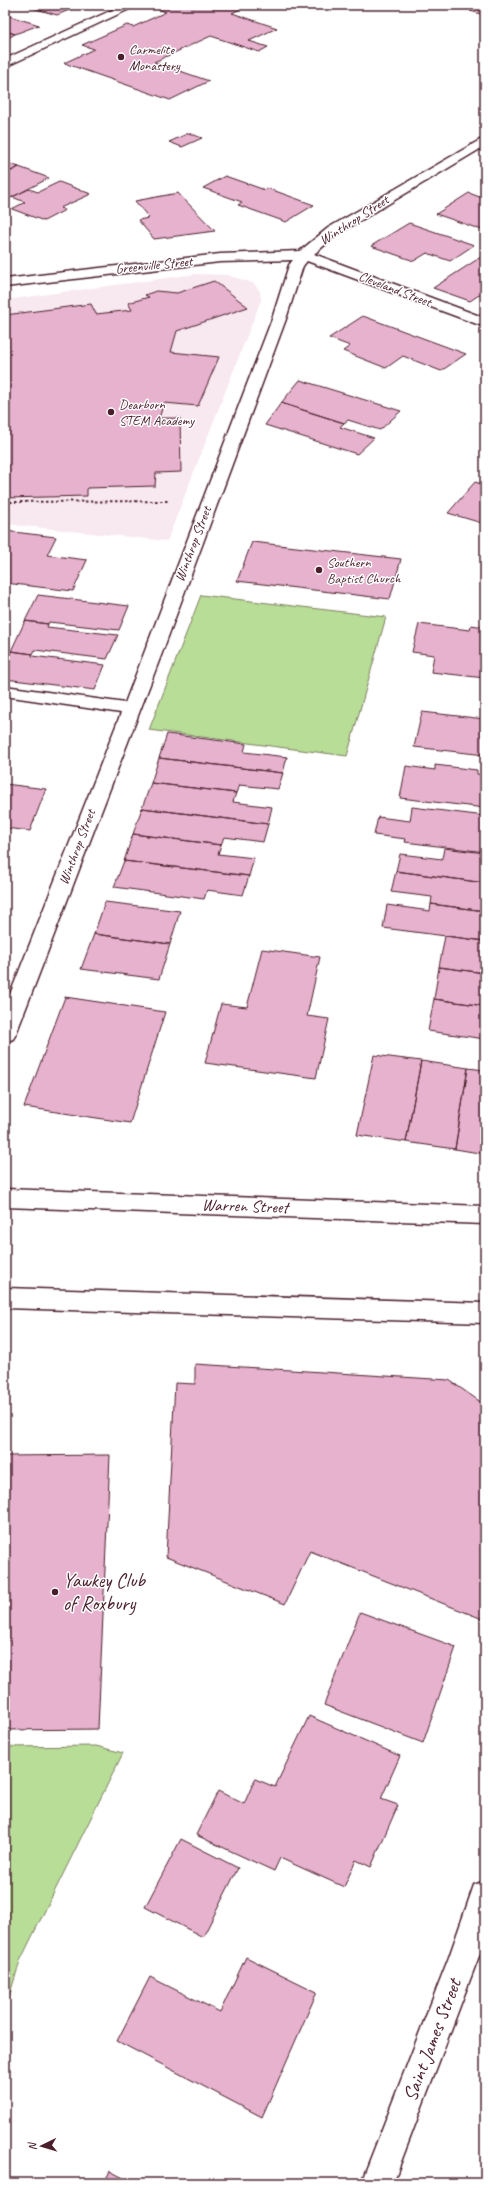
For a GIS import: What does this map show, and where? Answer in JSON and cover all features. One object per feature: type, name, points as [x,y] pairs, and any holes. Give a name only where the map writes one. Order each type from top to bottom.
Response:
[{"type":"street","points":[[5,63],[132,5]]},
{"type":"street","name":"Winthrop Street","points":[[5,1034],[131,709],[278,318],[296,265],[304,255],[333,230],[485,141]]},
{"type":"street","name":"Greenville Street","points":[[5,283],[220,258],[304,255]]},
{"type":"street","name":"Cleveland Street","points":[[304,255],[485,323]]},
{"type":"street","points":[[5,691],[131,709]]},
{"type":"street","name":"Warren Street","points":[[5,1198],[485,1215]]},
{"type":"street","points":[[5,1298],[485,1313]]},
{"type":"street","name":"Saint James Street","points":[[377,2183],[464,1957],[485,1896]]},
{"type":"path","points":[[5,502],[137,502],[210,498]]},
{"type":"shaded area","name":"Dearborn STEM Academy","points":[[196,274],[227,275],[253,283],[260,291],[261,300],[167,541],[5,524],[5,300]]},
{"type":"green space","points":[[201,595],[386,617],[347,756],[149,730]]},
{"type":"green space","points":[[96,1746],[123,1753],[20,1961],[5,2010],[5,1747]]},
{"type":"building","points":[[22,5],[77,5],[79,6],[57,15]]},
{"type":"building","name":"Carmelite Monastery","points":[[161,5],[249,5],[232,13],[277,28],[249,41],[268,47],[259,52],[211,36],[154,62],[209,81],[170,100],[64,63],[94,49],[82,45],[127,25],[133,27],[166,12],[154,8]]},
{"type":"building","points":[[481,5],[485,5],[485,15],[470,11]]},
{"type":"building","points":[[5,15],[39,25],[15,34],[5,31]]},
{"type":"building","points":[[5,31],[15,34],[5,40]]},
{"type":"building","points":[[189,133],[202,138],[182,147],[169,142]]},
{"type":"building","points":[[5,162],[19,167],[5,174]]},
{"type":"building","points":[[19,167],[49,178],[5,201],[5,174]]},
{"type":"building","points":[[225,176],[265,190],[267,188],[314,205],[286,222],[238,205],[242,202],[203,188]]},
{"type":"building","points":[[59,182],[91,194],[60,208],[65,210],[44,221],[12,209],[25,202],[12,197],[29,189],[38,192]]},
{"type":"building","points":[[178,193],[215,231],[154,239],[138,220],[149,218],[135,201]]},
{"type":"building","points":[[469,193],[485,199],[485,231],[436,214]]},
{"type":"building","points":[[409,223],[474,245],[450,261],[427,253],[414,261],[371,246]]},
{"type":"building","points":[[484,255],[485,291],[470,301],[433,288]]},
{"type":"building","name":"Dearborn STEM Academy","points":[[214,281],[248,307],[177,331],[171,352],[219,357],[198,406],[164,403],[159,418],[180,418],[181,472],[156,473],[155,486],[87,488],[87,496],[5,498],[5,315],[91,304],[96,314],[132,310],[128,303],[149,297],[145,295],[156,291],[177,293]]},
{"type":"building","points":[[363,316],[466,354],[441,371],[403,356],[386,368],[343,351],[350,346],[329,338]]},
{"type":"building","points":[[300,380],[401,411],[380,430],[348,420],[344,423],[281,403]]},
{"type":"building","points":[[281,403],[344,423],[340,427],[374,438],[357,454],[265,425]]},
{"type":"building","points":[[475,482],[485,485],[485,524],[448,513]]},
{"type":"building","points":[[5,531],[56,537],[47,555],[87,560],[73,591],[5,583]]},
{"type":"building","name":"Southern Baptist Church","points":[[252,542],[401,559],[390,599],[237,581]]},
{"type":"building","points":[[38,595],[129,606],[119,630],[49,622],[48,624],[25,621]]},
{"type":"building","points":[[25,621],[48,624],[47,627],[118,635],[107,659],[35,650],[33,654],[11,651]]},
{"type":"building","points":[[419,624],[470,630],[471,625],[485,627],[485,678],[431,672],[434,655],[412,652]]},
{"type":"building","points":[[11,651],[33,654],[32,656],[105,665],[95,690],[5,679],[5,663]]},
{"type":"building","points":[[422,712],[485,719],[485,755],[414,747]]},
{"type":"building","points":[[167,734],[246,744],[244,752],[287,757],[283,773],[159,758]]},
{"type":"building","points":[[159,758],[283,773],[278,789],[239,785],[236,793],[151,783]]},
{"type":"building","points":[[435,765],[477,770],[477,774],[485,775],[485,808],[400,798],[406,766],[435,770]]},
{"type":"building","points":[[151,783],[236,793],[233,802],[272,807],[268,824],[142,808]]},
{"type":"building","points":[[5,784],[46,789],[30,831],[5,828]]},
{"type":"building","points":[[412,807],[485,816],[485,852],[405,842],[406,839],[374,835],[378,817],[410,821]]},
{"type":"building","points":[[142,808],[268,824],[263,842],[224,837],[221,845],[133,834]]},
{"type":"building","points":[[133,834],[221,845],[218,854],[254,858],[249,876],[124,861]]},
{"type":"building","points":[[444,848],[485,853],[485,883],[396,871],[400,854],[442,859]]},
{"type":"building","points":[[124,861],[249,876],[243,895],[207,890],[204,899],[114,887]]},
{"type":"building","points":[[396,871],[485,883],[485,911],[431,904],[432,897],[391,892]]},
{"type":"building","points":[[105,902],[180,911],[170,944],[94,934]]},
{"type":"building","points":[[431,904],[485,911],[485,941],[383,928],[387,905],[430,911]]},
{"type":"building","points":[[94,934],[170,944],[159,979],[81,969]]},
{"type":"building","points":[[445,936],[485,941],[485,973],[439,967]]},
{"type":"building","points":[[262,949],[320,957],[307,1016],[329,1019],[316,1078],[205,1063],[221,1004],[247,1007]]},
{"type":"building","points":[[439,967],[485,973],[485,1006],[434,999]]},
{"type":"building","points":[[65,997],[165,1012],[130,1123],[24,1107]]},
{"type":"building","points":[[434,999],[485,1006],[485,1039],[428,1031]]},
{"type":"building","points":[[374,1055],[421,1061],[406,1142],[357,1135]]},
{"type":"building","points":[[421,1061],[468,1068],[455,1149],[406,1142]]},
{"type":"building","points":[[468,1068],[485,1070],[485,1154],[455,1149]]},
{"type":"building","points":[[195,1364],[449,1380],[485,1405],[485,1620],[310,1551],[285,1604],[166,1557],[175,1383],[195,1384]]},
{"type":"building","name":"Yawkey Club of Roxbury","points":[[110,1455],[98,1729],[5,1730],[5,1456]]},
{"type":"building","points":[[360,1612],[456,1647],[423,1743],[324,1705]]},
{"type":"building","points":[[309,1716],[400,1756],[381,1799],[398,1805],[371,1867],[356,1860],[344,1887],[280,1858],[274,1871],[196,1835],[218,1791],[244,1804],[255,1779],[275,1787]]},
{"type":"building","points":[[181,1839],[238,1868],[203,1937],[145,1907]]},
{"type":"building","points":[[246,1957],[317,1992],[262,2117],[117,2041],[150,1977],[220,2012]]},
{"type":"building","points":[[110,2171],[133,2183],[104,2183]]},
{"type":"place","name":"Carmelite Monastery","points":[[121,57]]},
{"type":"place","name":"Dearborn STEM Academy","points":[[111,412]]},
{"type":"place","name":"Southern Baptist Church","points":[[319,570]]},
{"type":"place","name":"Yawkey Club of Roxbury","points":[[55,1592]]}]
